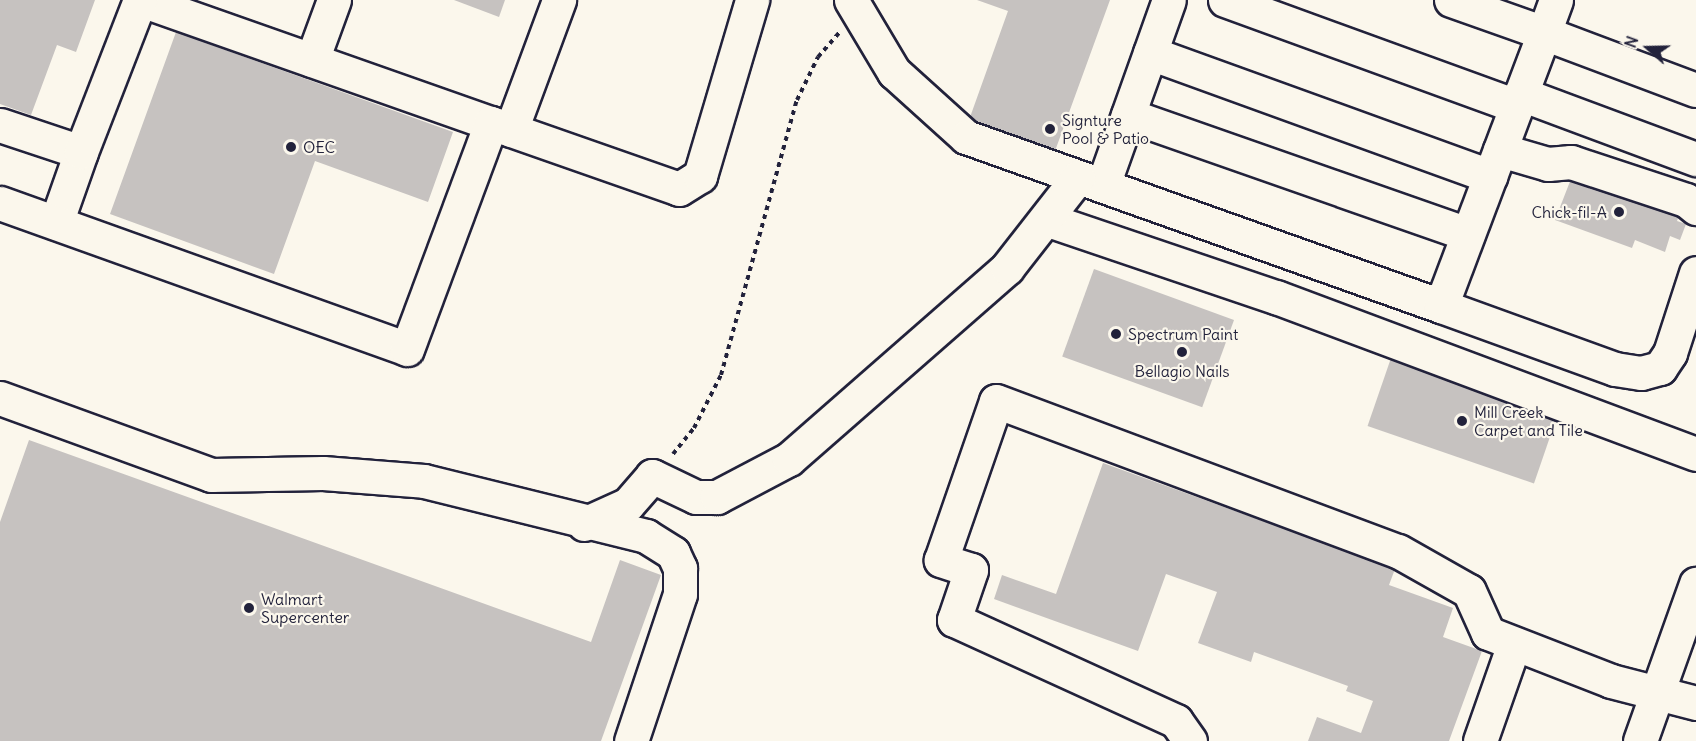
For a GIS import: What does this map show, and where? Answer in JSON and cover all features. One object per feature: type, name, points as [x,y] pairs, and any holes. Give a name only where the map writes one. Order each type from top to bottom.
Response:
[{"type":"main road","points":[[56,223],[81,152],[141,0],[679,189],[700,176],[752,0]]},
{"type":"main road","points":[[312,60],[334,0]]},
{"type":"main road","points":[[0,202],[407,348],[501,126],[559,0]]},
{"type":"main road","points":[[584,524],[628,504],[652,476],[696,497],[717,497],[789,459],[1007,268],[1048,220],[1090,181],[1128,115],[1169,0]]},
{"type":"main road","points":[[1225,0],[1696,159]]},
{"type":"main road","points":[[1451,0],[1696,90]]},
{"type":"main road","points":[[1451,310],[1468,234],[1556,0]]},
{"type":"main road","points":[[855,7],[894,72],[958,132],[1616,369],[1641,373],[1660,368],[1670,353],[1696,273]]},
{"type":"main road","points":[[1150,53],[1495,163],[1548,164],[1604,161],[1696,191]]},
{"type":"main road","points":[[1128,115],[1468,234]]},
{"type":"main road","points":[[0,125],[81,152]]},
{"type":"main road","points":[[1571,162],[1686,200],[1696,208]]},
{"type":"main road","points":[[1048,220],[1276,297],[1696,454]]},
{"type":"main road","points":[[1276,297],[1293,253]]},
{"type":"main road","points":[[1451,310],[1512,349],[1624,390],[1655,389],[1684,360],[1696,320]]},
{"type":"main road","points":[[0,398],[211,476],[323,473],[424,481],[584,524],[646,536],[673,553],[680,568],[680,594],[631,741]]},
{"type":"main road","points":[[1190,741],[1176,721],[954,620],[971,570],[941,560],[996,402],[1398,551],[1469,591],[1488,633],[1611,681],[1658,690],[1696,703]]},
{"type":"main road","points":[[1640,741],[1696,584]]},
{"type":"main road","points":[[1480,741],[1514,644]]},
{"type":"path","points":[[652,476],[694,428],[721,375],[797,100],[819,57],[855,7]]},
{"type":"building","points":[[0,0],[95,0],[76,52],[57,45],[31,115],[0,104]]},
{"type":"building","points":[[454,0],[505,0],[499,17]]},
{"type":"building","points":[[977,0],[1110,0],[1055,151],[969,120],[1008,11]]},
{"type":"building","name":"OEC","points":[[176,32],[453,132],[428,202],[315,161],[274,274],[110,214]]},
{"type":"building","name":"Chick-fil-A","points":[[1576,166],[1683,205],[1677,221],[1686,224],[1680,240],[1670,236],[1665,252],[1635,240],[1632,248],[1555,220]]},
{"type":"building","points":[[1094,269],[1234,320],[1202,407],[1062,356]]},
{"type":"building","name":"Mill Creek Carpet and Tile","points":[[1391,358],[1557,415],[1534,483],[1368,426]]},
{"type":"building","name":"Walmart Supercenter","points":[[29,440],[591,642],[620,560],[661,575],[601,741],[0,741],[0,522]]},
{"type":"building","points":[[1103,463],[1395,569],[1389,585],[1453,608],[1443,637],[1482,651],[1449,741],[1308,741],[1317,717],[1361,733],[1373,701],[1346,691],[1348,686],[1254,652],[1251,662],[1198,643],[1217,592],[1166,574],[1138,651],[994,599],[1002,575],[1056,594]]},
{"type":"place","name":"Signture Pool & Patio","points":[[1050,129]]},
{"type":"place","name":"OEC","points":[[291,147]]},
{"type":"place","name":"Chick-fil-A","points":[[1619,212]]},
{"type":"place","name":"Spectrum Paint","points":[[1116,334]]},
{"type":"place","name":"Bellagio Nails","points":[[1182,352]]},
{"type":"place","name":"Mill Creek Carpet and Tile","points":[[1462,421]]},
{"type":"place","name":"Walmart Supercenter","points":[[249,608]]}]
